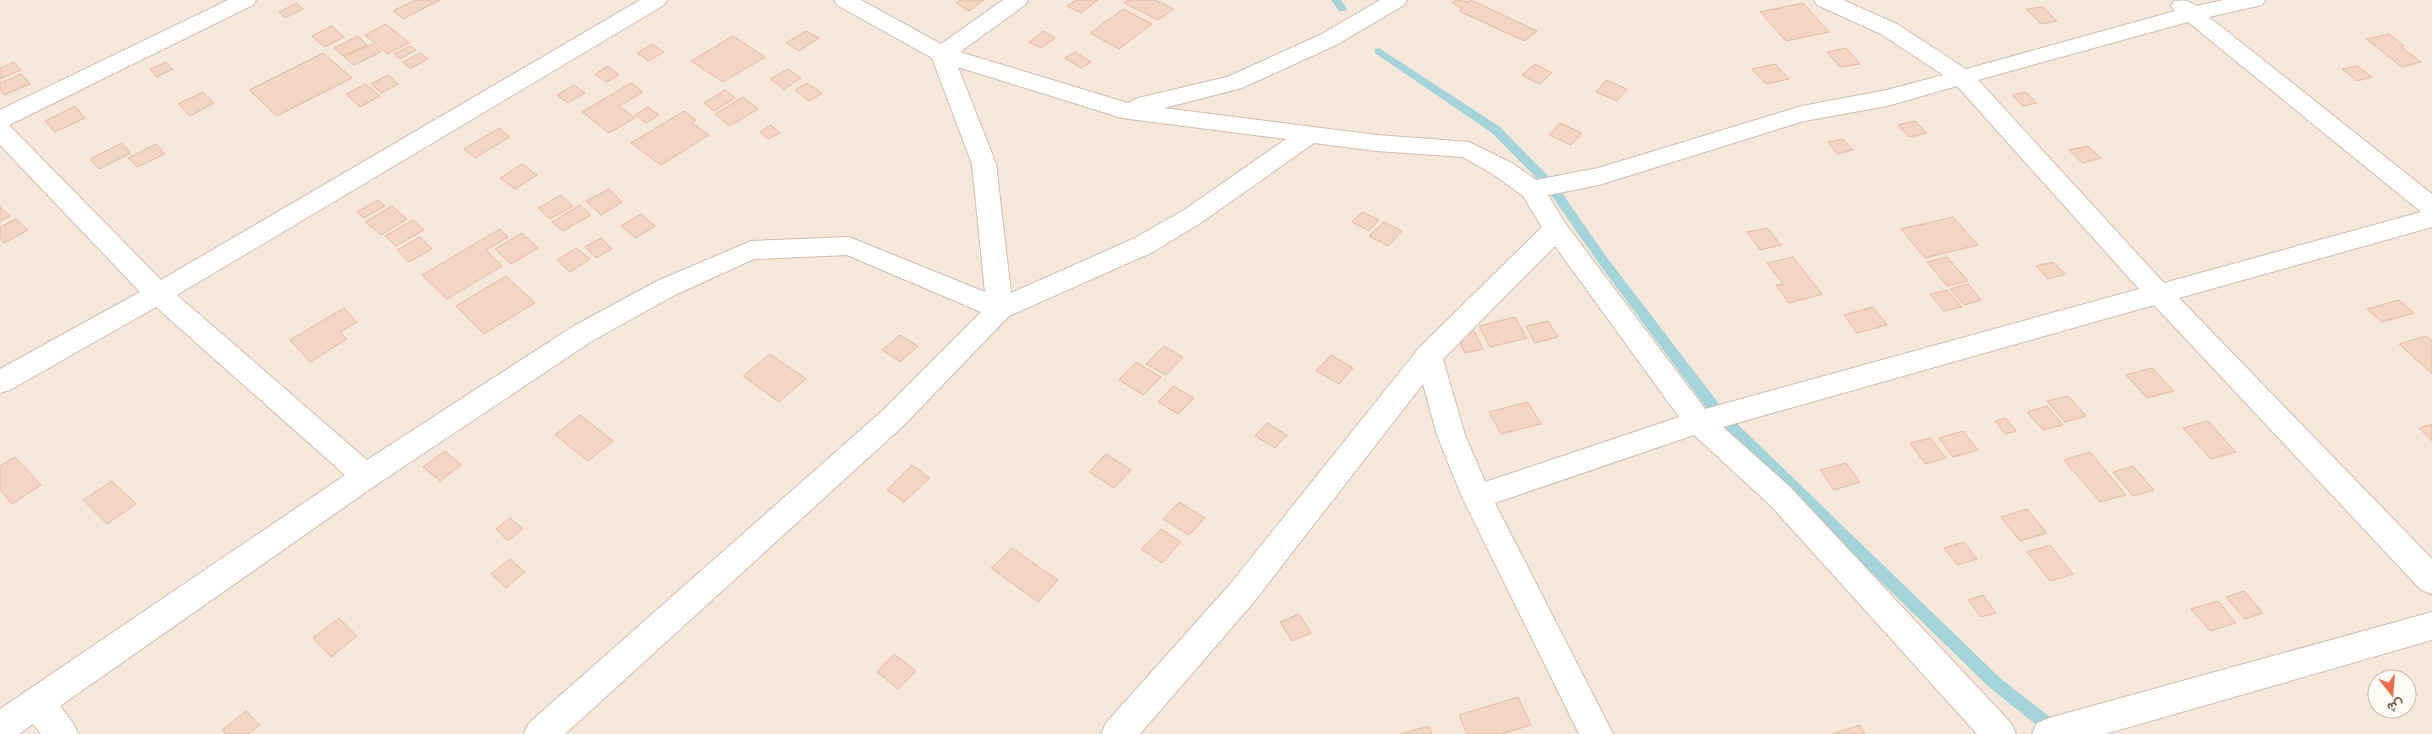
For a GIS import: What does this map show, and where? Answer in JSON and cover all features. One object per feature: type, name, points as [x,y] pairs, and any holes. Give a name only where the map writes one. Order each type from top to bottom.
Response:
[{"type":"street","points":[[0,120],[244,0]]},
{"type":"street","points":[[0,382],[158,294],[656,0]]},
{"type":"street","points":[[845,0],[942,54],[1122,110],[1377,144],[1469,150],[1503,169],[1532,190],[1556,229],[1699,422],[1780,496],[1999,734]]},
{"type":"street","points":[[942,54],[1017,0]]},
{"type":"street","points":[[1122,110],[1234,83],[1328,40],[1396,0]]},
{"type":"street","points":[[1825,0],[1889,28],[1962,78],[2160,294],[2432,580]]},
{"type":"street","points":[[1532,190],[1599,176],[1802,114],[1887,98],[1962,78],[2182,7],[2254,0]]},
{"type":"street","points":[[2182,7],[2432,207]]},
{"type":"street","points":[[942,54],[984,164],[1000,309]]},
{"type":"street","points":[[0,130],[158,294],[366,476]]},
{"type":"street","points":[[558,729],[892,419],[1000,309],[1144,246],[1193,216],[1310,134]]},
{"type":"street","points":[[1477,497],[1699,422],[2432,218]]},
{"type":"street","points":[[1118,734],[1242,593],[1429,356],[1556,229]]},
{"type":"street","points":[[0,728],[366,476],[582,334],[666,288],[751,250],[849,246],[1000,309]]},
{"type":"street","points":[[1429,356],[1451,435],[1477,497],[1596,734]]},
{"type":"street","points":[[2049,734],[2432,626]]},
{"type":"street","points":[[37,703],[61,734]]},
{"type":"shaded area","points":[[0,0],[2432,0],[2432,734],[0,734]]},
{"type":"building","points":[[415,0],[440,0],[403,19],[393,11]]},
{"type":"building","points":[[961,0],[984,0],[969,11],[956,3]]},
{"type":"building","points":[[1076,0],[1098,0],[1081,13],[1067,6]]},
{"type":"building","points":[[1128,0],[1155,0],[1174,9],[1158,20],[1124,3]]},
{"type":"building","points":[[1456,0],[1469,2],[1471,0],[1537,31],[1524,41],[1459,11],[1462,8],[1452,3]]},
{"type":"building","points":[[297,3],[303,9],[285,18],[279,12]]},
{"type":"building","points":[[1803,3],[1829,32],[1786,41],[1760,12]]},
{"type":"building","points":[[2043,7],[2057,21],[2041,24],[2026,9]]},
{"type":"building","points":[[1123,9],[1152,24],[1119,49],[1090,33]]},
{"type":"building","points":[[386,24],[409,43],[387,54],[365,35]]},
{"type":"building","points":[[332,26],[344,37],[324,47],[312,36]]},
{"type":"building","points":[[806,31],[819,38],[799,51],[786,43]]},
{"type":"building","points":[[1043,31],[1055,38],[1041,48],[1029,42]]},
{"type":"building","points":[[2389,34],[2404,46],[2401,47],[2421,62],[2402,67],[2366,39]]},
{"type":"building","points":[[358,36],[367,45],[343,56],[334,48]]},
{"type":"building","points":[[733,36],[765,57],[723,82],[691,61]]},
{"type":"building","points":[[372,44],[381,52],[354,65],[344,57]]},
{"type":"building","points":[[652,44],[664,52],[648,61],[637,53]]},
{"type":"building","points":[[410,46],[416,50],[400,59],[394,54]]},
{"type":"building","points":[[1846,48],[1860,64],[1840,67],[1827,52]]},
{"type":"building","points":[[1075,52],[1091,62],[1081,68],[1065,58]]},
{"type":"building","points":[[323,53],[352,78],[277,116],[249,90]]},
{"type":"building","points":[[420,53],[428,59],[410,69],[403,62]]},
{"type":"building","points":[[14,62],[21,70],[0,79],[0,68]]},
{"type":"building","points":[[166,62],[173,69],[157,77],[150,69]]},
{"type":"building","points":[[1535,64],[1552,73],[1539,84],[1522,75]]},
{"type":"building","points":[[1775,64],[1789,79],[1766,84],[1752,69]]},
{"type":"building","points":[[608,66],[619,75],[606,82],[595,74]]},
{"type":"building","points":[[2357,66],[2372,77],[2357,81],[2342,69]]},
{"type":"building","points":[[788,69],[801,78],[784,89],[770,79]]},
{"type":"building","points":[[21,74],[30,84],[4,95],[0,90],[0,83]]},
{"type":"building","points":[[388,75],[398,84],[382,93],[371,84]]},
{"type":"building","points":[[1606,80],[1627,89],[1617,101],[1596,92]]},
{"type":"building","points":[[631,83],[643,92],[619,106],[635,118],[609,133],[582,112]]},
{"type":"building","points":[[807,83],[822,93],[809,101],[795,90]]},
{"type":"building","points":[[366,84],[380,96],[360,107],[346,94]]},
{"type":"building","points":[[574,85],[585,93],[568,103],[557,95]]},
{"type":"building","points":[[725,90],[735,98],[714,111],[704,103]]},
{"type":"building","points":[[203,92],[214,103],[190,116],[178,104]]},
{"type":"building","points":[[2026,92],[2037,103],[2023,106],[2012,95]]},
{"type":"building","points":[[743,97],[758,109],[730,126],[715,114]]},
{"type":"building","points":[[75,106],[85,118],[55,132],[45,121]]},
{"type":"building","points":[[648,107],[659,115],[646,123],[635,115]]},
{"type":"building","points":[[684,111],[696,120],[692,123],[709,135],[661,165],[631,143]]},
{"type":"building","points":[[1915,121],[1927,133],[1909,137],[1898,125]]},
{"type":"building","points":[[1560,123],[1582,133],[1571,145],[1549,135]]},
{"type":"building","points":[[771,125],[780,133],[768,139],[760,132]]},
{"type":"building","points":[[499,128],[510,137],[475,158],[464,149]]},
{"type":"building","points":[[1843,139],[1853,150],[1837,154],[1828,142]]},
{"type":"building","points":[[122,143],[131,153],[99,169],[90,159]]},
{"type":"building","points":[[156,144],[165,154],[137,167],[128,158]]},
{"type":"building","points":[[2088,146],[2101,158],[2082,163],[2069,150]]},
{"type":"building","points":[[522,164],[537,175],[515,189],[500,178]]},
{"type":"building","points":[[609,189],[622,202],[601,215],[586,201]]},
{"type":"building","points":[[561,195],[573,206],[550,219],[538,208]]},
{"type":"building","points":[[378,200],[385,206],[364,218],[357,212]]},
{"type":"building","points":[[580,205],[591,215],[563,231],[552,222]]},
{"type":"building","points":[[392,206],[407,219],[381,235],[365,222]]},
{"type":"building","points":[[0,207],[10,216],[0,222]]},
{"type":"building","points":[[1362,212],[1379,220],[1369,231],[1352,222]]},
{"type":"building","points":[[641,214],[655,226],[636,238],[621,226]]},
{"type":"building","points":[[1953,217],[1978,245],[1925,258],[1901,229]]},
{"type":"building","points":[[16,219],[28,230],[4,243],[0,239],[0,227]]},
{"type":"building","points":[[413,220],[424,230],[396,246],[385,236]]},
{"type":"building","points":[[1384,222],[1402,231],[1388,246],[1369,236]]},
{"type":"building","points":[[1767,228],[1781,245],[1760,250],[1747,232]]},
{"type":"building","points":[[500,229],[508,237],[486,250],[502,266],[447,299],[422,275]]},
{"type":"building","points":[[522,233],[538,248],[511,264],[495,249]]},
{"type":"building","points":[[420,237],[432,249],[409,262],[397,250]]},
{"type":"building","points":[[601,238],[612,249],[596,258],[585,247]]},
{"type":"building","points":[[576,248],[590,259],[570,272],[557,260]]},
{"type":"building","points":[[1793,257],[1822,294],[1789,303],[1776,285],[1783,284],[1767,263]]},
{"type":"building","points":[[1947,257],[1968,281],[1947,286],[1927,262]]},
{"type":"building","points":[[2053,262],[2065,274],[2048,279],[2036,266]]},
{"type":"building","points":[[506,276],[535,303],[484,334],[456,306]]},
{"type":"building","points":[[1968,284],[1981,300],[1964,305],[1950,289]]},
{"type":"building","points":[[1947,290],[1962,307],[1944,311],[1930,294]]},
{"type":"building","points":[[2399,300],[2414,313],[2382,322],[2367,309]]},
{"type":"building","points":[[1873,307],[1887,325],[1857,333],[1844,315]]},
{"type":"building","points":[[344,308],[357,322],[340,332],[347,339],[310,362],[290,340]]},
{"type":"building","points":[[1515,317],[1527,338],[1490,347],[1479,326]]},
{"type":"building","points":[[1548,321],[1558,337],[1535,343],[1526,326]]},
{"type":"building","points":[[1474,331],[1483,349],[1465,353],[1456,335]]},
{"type":"building","points":[[900,335],[918,346],[900,362],[882,350]]},
{"type":"building","points":[[2426,336],[2432,341],[2432,374],[2399,344]]},
{"type":"building","points":[[1164,346],[1183,357],[1166,375],[1146,364]]},
{"type":"building","points":[[770,354],[806,379],[779,402],[743,376]]},
{"type":"building","points":[[1331,355],[1353,368],[1339,384],[1316,371]]},
{"type":"building","points":[[1136,362],[1161,377],[1143,395],[1119,380]]},
{"type":"building","points":[[2152,368],[2174,391],[2147,398],[2126,375]]},
{"type":"building","points":[[1173,386],[1194,398],[1178,414],[1158,402]]},
{"type":"building","points":[[2068,396],[2086,416],[2065,422],[2047,401]]},
{"type":"building","points":[[1528,402],[1541,424],[1501,434],[1489,412]]},
{"type":"building","points":[[2047,406],[2063,425],[2043,430],[2027,412]]},
{"type":"building","points":[[580,415],[613,441],[588,461],[555,435]]},
{"type":"building","points":[[2006,418],[2016,431],[2005,434],[1995,421]]},
{"type":"building","points":[[2208,421],[2236,452],[2211,459],[2183,428]]},
{"type":"building","points":[[1267,423],[1287,435],[1275,448],[1255,436]]},
{"type":"building","points":[[2432,424],[2432,441],[2419,428]]},
{"type":"building","points":[[1963,431],[1978,450],[1953,457],[1939,438]]},
{"type":"building","points":[[1930,438],[1946,458],[1925,464],[1910,443]]},
{"type":"building","points":[[445,451],[461,465],[440,481],[423,467]]},
{"type":"building","points":[[2090,452],[2126,495],[2100,502],[2064,460]]},
{"type":"building","points":[[1106,454],[1131,470],[1114,488],[1089,472]]},
{"type":"building","points":[[15,457],[41,485],[12,504],[0,490],[0,466]]},
{"type":"building","points":[[1846,463],[1860,482],[1834,490],[1820,470]]},
{"type":"building","points":[[912,465],[930,478],[904,502],[887,490]]},
{"type":"building","points":[[2133,466],[2154,490],[2133,496],[2113,472]]},
{"type":"building","points":[[112,481],[136,504],[107,524],[83,500]]},
{"type":"building","points":[[1179,502],[1205,518],[1189,535],[1163,519]]},
{"type":"building","points":[[2027,509],[2047,533],[2020,541],[2001,517]]},
{"type":"building","points":[[510,518],[523,529],[508,541],[496,529]]},
{"type":"building","points":[[1161,529],[1181,542],[1162,563],[1141,549]]},
{"type":"building","points":[[1964,542],[1977,559],[1957,565],[1944,548]]},
{"type":"building","points":[[2050,545],[2073,574],[2050,581],[2027,552]]},
{"type":"building","points":[[1012,548],[1058,580],[1038,602],[991,568]]},
{"type":"building","points":[[510,559],[525,572],[506,588],[491,574]]},
{"type":"building","points":[[2244,591],[2263,613],[2245,619],[2226,597]]},
{"type":"building","points":[[1983,595],[1996,613],[1981,617],[1968,600]]},
{"type":"building","points":[[2218,601],[2236,623],[2210,631],[2191,609]]},
{"type":"building","points":[[1299,614],[1311,633],[1292,641],[1280,622]]},
{"type":"building","points":[[339,618],[357,636],[331,657],[313,638]]},
{"type":"building","points":[[894,654],[916,671],[898,689],[877,672]]},
{"type":"building","points":[[1518,697],[1531,725],[1502,734],[1467,734],[1459,715]]},
{"type":"building","points":[[246,711],[260,725],[248,734],[226,734],[222,730]]},
{"type":"building","points":[[1860,725],[1865,734],[1832,734]]},
{"type":"building","points":[[1429,726],[1432,734],[1400,734]]},
{"type":"waterway","points":[[1336,0],[1342,9]]},
{"type":"waterway","points":[[1379,51],[1496,130],[1551,186],[1604,262],[1721,417],[1995,683],[2060,734]]}]
